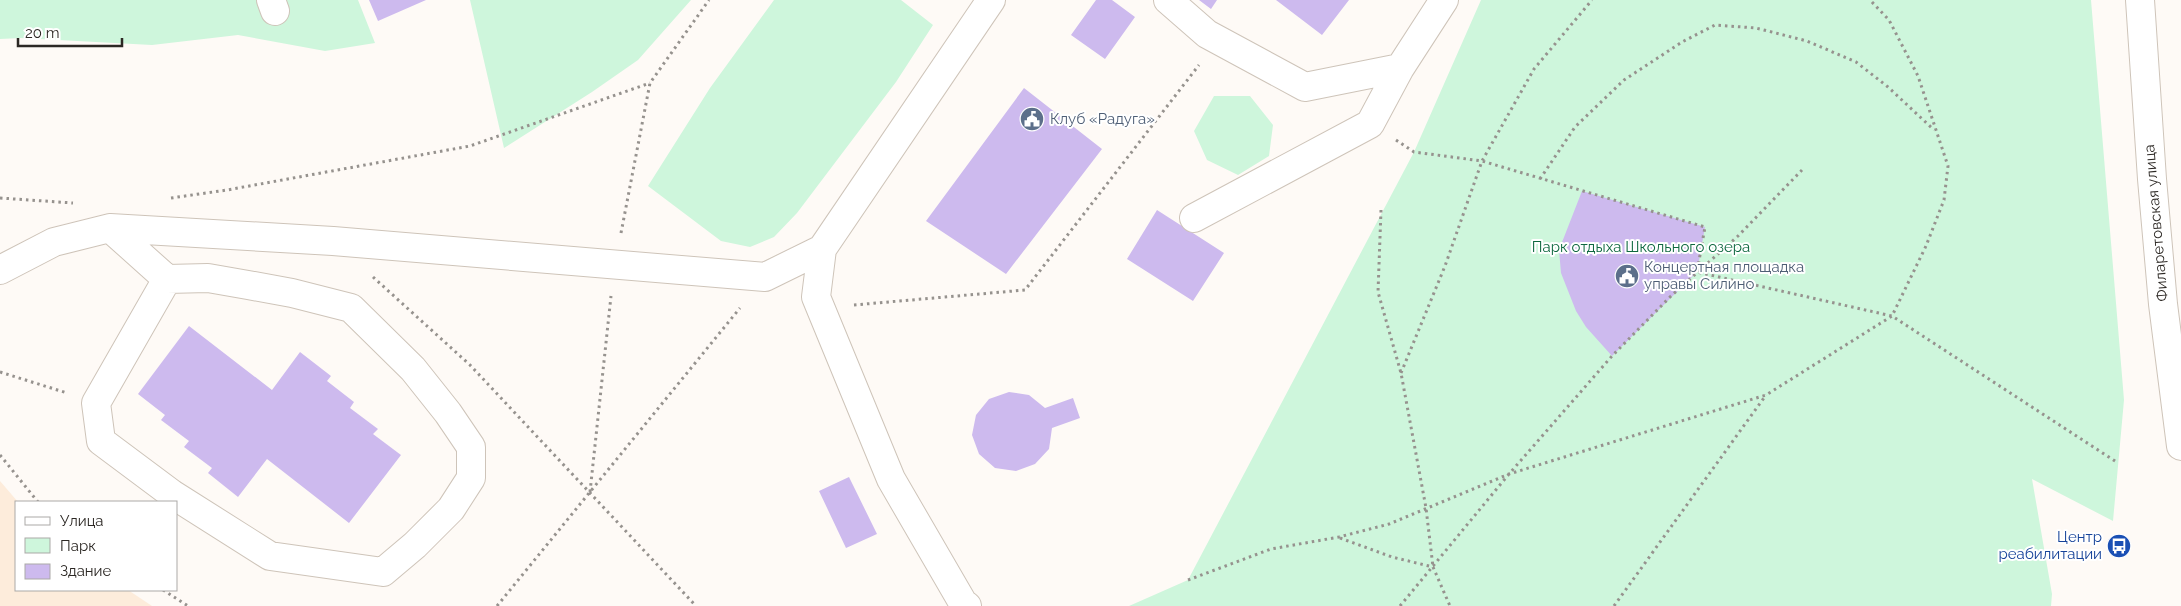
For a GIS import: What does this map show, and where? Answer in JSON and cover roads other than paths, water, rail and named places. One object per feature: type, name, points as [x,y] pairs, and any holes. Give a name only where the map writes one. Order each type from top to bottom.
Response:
[{"type":"street","points":[[967,606],[963,603],[891,479],[816,297],[822,249],[991,0]]},
{"type":"street","points":[[1168,0],[1208,34],[1305,87],[1400,68]]},
{"type":"street","points":[[1194,218],[1370,124],[1400,68],[1444,0]]},
{"type":"street","name":"Филаретовская улица","points":[[2140,0],[2161,285],[2178,393],[2181,446]]},
{"type":"street","points":[[0,270],[54,242],[110,228],[333,241],[765,277],[822,249]]},
{"type":"street","points":[[110,228],[168,279],[208,278],[292,293],[351,308],[413,369],[471,446],[471,478],[451,509],[415,545],[383,572],[270,556],[172,494],[101,441],[96,403],[168,279]]},
{"type":"place","name":"Клуб «Радуга»","points":[[1032,119]]},
{"type":"place","name":"Концертная площадка управы Силино","points":[[1627,276]]},
{"type":"place","name":"Центр реабилитации","points":[[2119,546]]},
{"type":"park label","name":"Парк отдыха Школьного озера","points":[[1641,247]]}]
